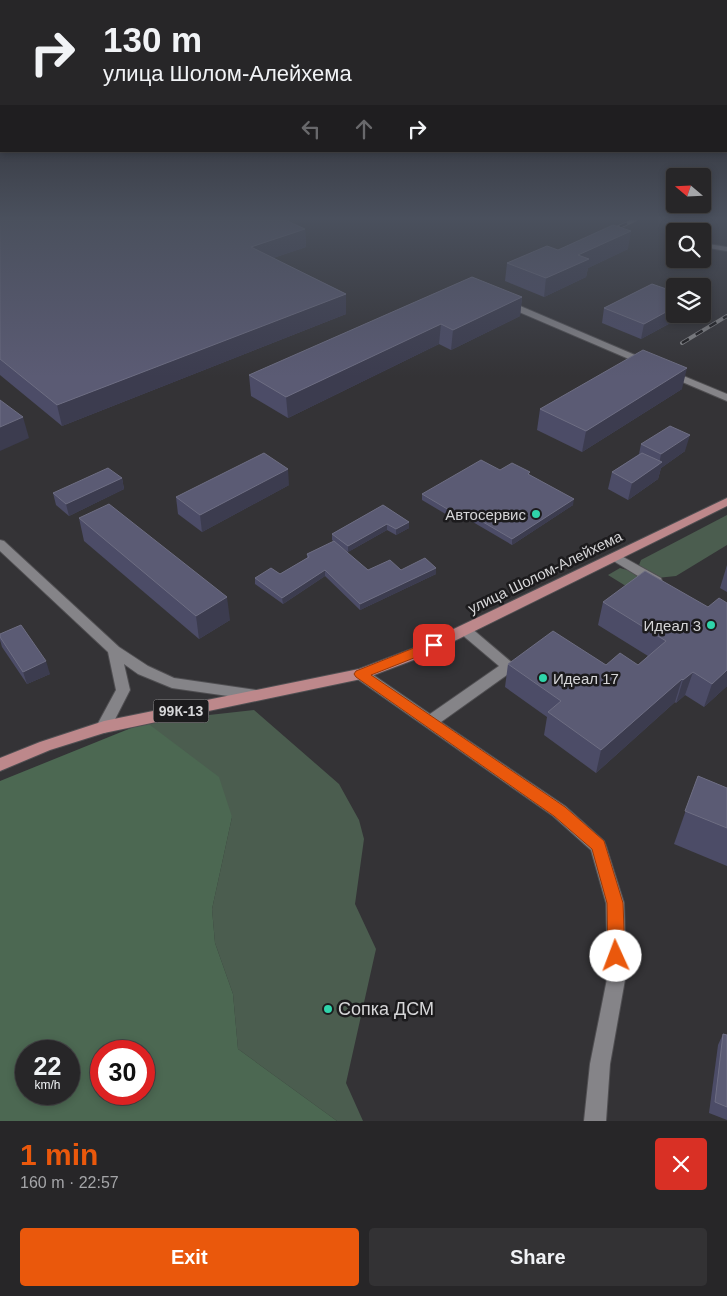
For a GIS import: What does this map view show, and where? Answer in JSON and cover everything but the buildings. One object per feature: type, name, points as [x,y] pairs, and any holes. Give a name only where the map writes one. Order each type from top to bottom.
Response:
[{"type":"main road","name":"улица Шолом-Алейхема","points":[[259,696],[361,674],[419,652],[727,501]]},
{"type":"main road","name":"99К-13","points":[[0,765],[45,746],[104,727],[259,696]]},
{"type":"street","points":[[499,300],[727,398]]},
{"type":"street","points":[[0,544],[114,650],[144,670],[172,683],[259,696]]},
{"type":"street","points":[[616,557],[667,588]]},
{"type":"street","points":[[430,722],[509,666],[465,630]]},
{"type":"street","points":[[104,727],[123,690],[114,650]]},
{"type":"street","points":[[361,674],[559,811],[598,846],[615,903],[617,974],[600,1064],[595,1121]]},
{"type":"green space","points":[[727,515],[727,545],[676,576],[657,578],[639,565],[641,560]]},
{"type":"green space","points":[[620,568],[631,571],[647,583],[634,591],[608,575]]},
{"type":"green space","points":[[254,710],[339,784],[359,820],[364,839],[355,904],[376,949],[346,1083],[363,1121],[337,1121],[238,1049],[233,994],[215,943],[212,909],[232,817],[146,722]]},
{"type":"green space","points":[[146,722],[219,777],[232,817],[212,909],[215,943],[233,994],[238,1049],[337,1121],[0,1121],[0,781]]},
{"type":"railway","points":[[682,343],[727,316]]},
{"type":"place","name":"Автосервис","points":[[536,514]]},
{"type":"place","name":"Идеал 3","points":[[711,625]]},
{"type":"place","name":"Идеал 17","points":[[543,678]]},
{"type":"place","name":"Сопка ДСМ","points":[[328,1009]]},
{"type":"route","points":[[434,645],[361,674],[559,811],[598,846],[615,903],[616,956]]}]
